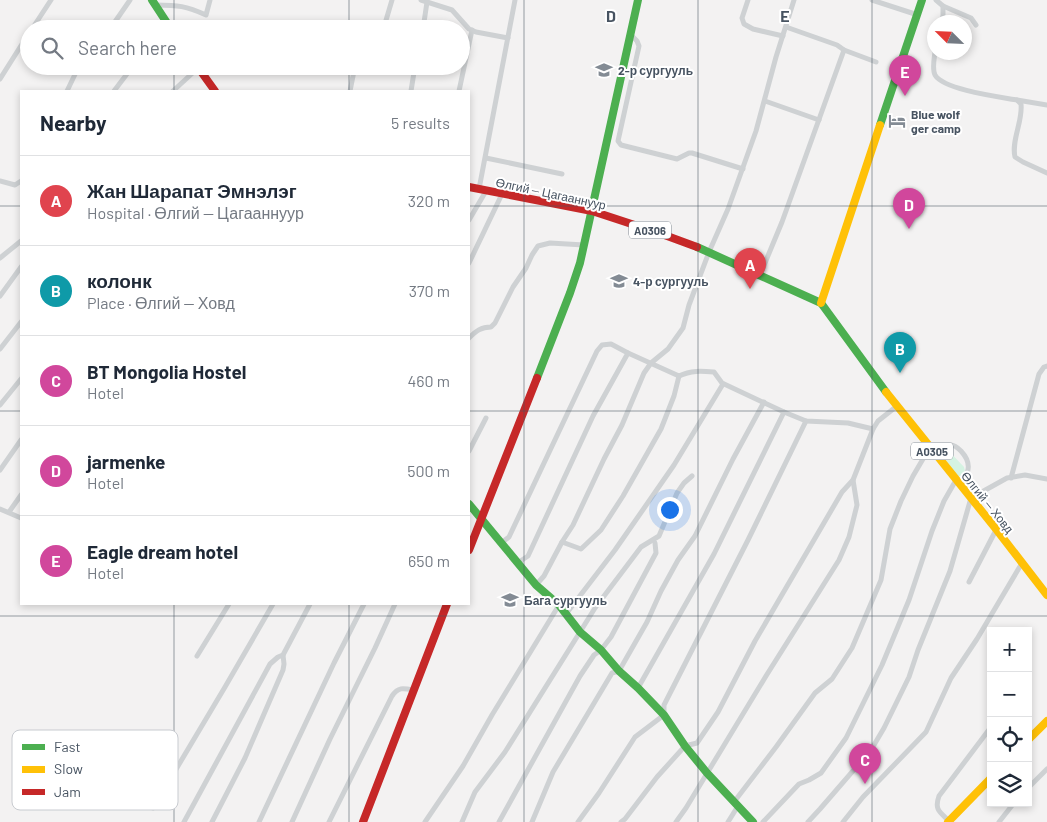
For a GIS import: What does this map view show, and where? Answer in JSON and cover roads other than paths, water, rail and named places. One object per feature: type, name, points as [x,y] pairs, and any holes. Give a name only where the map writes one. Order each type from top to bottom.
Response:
[{"type":"main road","points":[[470,547],[570,292],[592,211],[638,0]]},
{"type":"main road","points":[[821,303],[922,0]]},
{"type":"main road","points":[[153,2],[165,20]]},
{"type":"main road","points":[[204,75],[214,90]]},
{"type":"main road","name":"Өлгий — Цагааннуур","points":[[470,187],[592,211],[659,233],[709,252],[821,303]]},
{"type":"main road","name":"Өлгий — Ховд","points":[[821,303],[897,406],[1047,595]]},
{"type":"main road","points":[[470,505],[519,562],[536,585],[559,605],[580,632],[601,650],[619,671],[664,715],[685,746],[753,822]]},
{"type":"main road","points":[[363,822],[447,605]]},
{"type":"main road","points":[[1032,736],[1047,721]]},
{"type":"main road","points":[[948,821],[987,782]]},
{"type":"street","points":[[38,20],[51,0]]},
{"type":"street","points":[[116,20],[130,0]]},
{"type":"street","points":[[153,2],[191,8],[206,15],[210,0]]},
{"type":"street","points":[[386,20],[392,0]]},
{"type":"street","points":[[420,0],[452,10],[460,20]]},
{"type":"street","points":[[470,218],[483,190],[486,158],[515,0]]},
{"type":"street","points":[[748,0],[742,18],[744,24],[783,36]]},
{"type":"street","points":[[536,585],[544,576],[573,525],[622,425],[644,373],[651,363],[668,348],[683,328],[709,252],[728,209],[756,131],[794,0]]},
{"type":"street","points":[[876,0],[918,15]]},
{"type":"street","points":[[936,0],[942,6],[971,18],[976,25]]},
{"type":"street","points":[[424,20],[427,2]]},
{"type":"street","points":[[942,6],[943,15]]},
{"type":"street","points":[[786,27],[837,45],[844,50],[876,62]]},
{"type":"street","points":[[470,39],[472,30],[508,38]]},
{"type":"street","points":[[630,34],[639,46],[618,141],[621,145],[677,159],[689,153],[743,169]]},
{"type":"street","points":[[0,79],[20,48]]},
{"type":"street","points":[[760,275],[782,222],[844,50]]},
{"type":"street","points":[[934,60],[933,69],[939,80],[969,92],[1047,105]]},
{"type":"street","points":[[67,90],[75,75]]},
{"type":"street","points":[[115,90],[126,75]]},
{"type":"street","points":[[174,90],[190,75]]},
{"type":"street","points":[[350,90],[353,75]]},
{"type":"street","points":[[410,90],[413,75]]},
{"type":"street","points":[[459,90],[462,75]]},
{"type":"street","points":[[1017,100],[1021,104],[1022,110],[1013,149],[1015,156],[1023,162],[1047,173]]},
{"type":"street","points":[[765,101],[819,120]]},
{"type":"street","points":[[486,158],[562,174]]},
{"type":"street","points":[[0,181],[15,185],[20,182]]},
{"type":"street","points":[[470,261],[502,194]]},
{"type":"street","points":[[0,258],[20,242]]},
{"type":"street","points":[[470,337],[475,331],[483,327],[491,327],[496,323],[513,287],[538,246],[550,242],[584,245]]},
{"type":"street","points":[[0,296],[20,268]]},
{"type":"street","points":[[0,348],[20,323]]},
{"type":"street","points":[[501,543],[509,537],[597,351],[602,345],[611,344],[679,376]]},
{"type":"street","points":[[519,562],[528,556],[593,416],[628,353]]},
{"type":"street","points":[[1011,478],[1039,374],[1047,366]]},
{"type":"street","points":[[562,542],[581,549],[601,530],[623,496],[661,429],[674,396],[679,376],[685,373],[700,370],[714,372],[724,384],[784,412],[806,420],[848,423],[873,429]]},
{"type":"street","points":[[0,404],[20,380]]},
{"type":"street","points":[[566,614],[615,550],[674,465],[724,384]]},
{"type":"street","points":[[532,822],[553,772],[612,673],[619,671],[647,622],[661,590],[678,560],[695,536],[764,402]]},
{"type":"street","points":[[625,821],[657,777],[685,746],[697,743],[718,712],[755,641],[842,492],[853,480],[873,429],[878,421],[897,406]]},
{"type":"street","points":[[638,688],[714,554],[784,412]]},
{"type":"street","points":[[470,449],[486,418]]},
{"type":"street","points":[[578,822],[635,737],[664,715],[664,705],[748,540],[806,420]]},
{"type":"street","points":[[0,470],[20,441]]},
{"type":"street","points":[[728,822],[736,804],[776,747],[815,694],[832,679],[852,648],[881,580],[890,529],[913,476],[929,446],[952,445],[965,456],[969,465],[962,487]]},
{"type":"street","points":[[808,822],[871,750],[884,728],[909,677],[950,571],[971,498],[1007,478],[1025,475],[1047,479]]},
{"type":"street","points":[[462,822],[475,792],[505,752],[603,597],[641,547],[659,536],[677,493],[692,476]]},
{"type":"street","points":[[676,822],[838,560],[849,536],[857,505],[853,480]]},
{"type":"street","points":[[763,822],[800,784],[821,773],[846,738],[882,665],[906,608],[944,500],[956,480]]},
{"type":"street","points":[[9,512],[20,496]]},
{"type":"street","points":[[0,509],[20,518]]},
{"type":"street","points":[[969,582],[996,530]]},
{"type":"street","points":[[499,822],[580,676],[594,655],[601,650],[610,637],[630,602],[656,553],[656,543]]},
{"type":"street","points":[[842,822],[926,732],[951,678],[977,639],[1022,563]]},
{"type":"street","points":[[197,656],[228,605]]},
{"type":"street","points":[[178,766],[272,605]]},
{"type":"street","points":[[212,822],[249,749],[283,670],[283,655],[309,605]]},
{"type":"street","points":[[259,822],[363,605]]},
{"type":"street","points":[[292,822],[395,605]]},
{"type":"street","points":[[425,822],[463,766],[559,605]]},
{"type":"street","points":[[184,822],[270,664],[283,655]]},
{"type":"street","points":[[329,822],[392,696],[396,690],[401,688],[413,690]]},
{"type":"street","points":[[948,821],[938,810],[936,804],[939,796],[987,732]]},
{"type":"street","points":[[1032,784],[1047,769]]},
{"type":"street","points":[[999,822],[1011,807]]},
{"type":"place","name":"2-р сургууль","points":[[604,70]]},
{"type":"place","name":"Eagle dream hotel","points":[[905,96]]},
{"type":"place","name":"Blue wolf ger camp","points":[[897,121]]},
{"type":"place","name":"jarmenke","points":[[909,229]]},
{"type":"place","name":"4-р сургууль","points":[[619,281]]},
{"type":"place","name":"Жан Шарапат Эмнэлэг","points":[[750,289]]},
{"type":"place","name":"колонк","points":[[900,373]]},
{"type":"place","name":"Бага сургууль","points":[[510,600]]},
{"type":"place","name":"BT Mongolia Hostel","points":[[865,784]]}]
